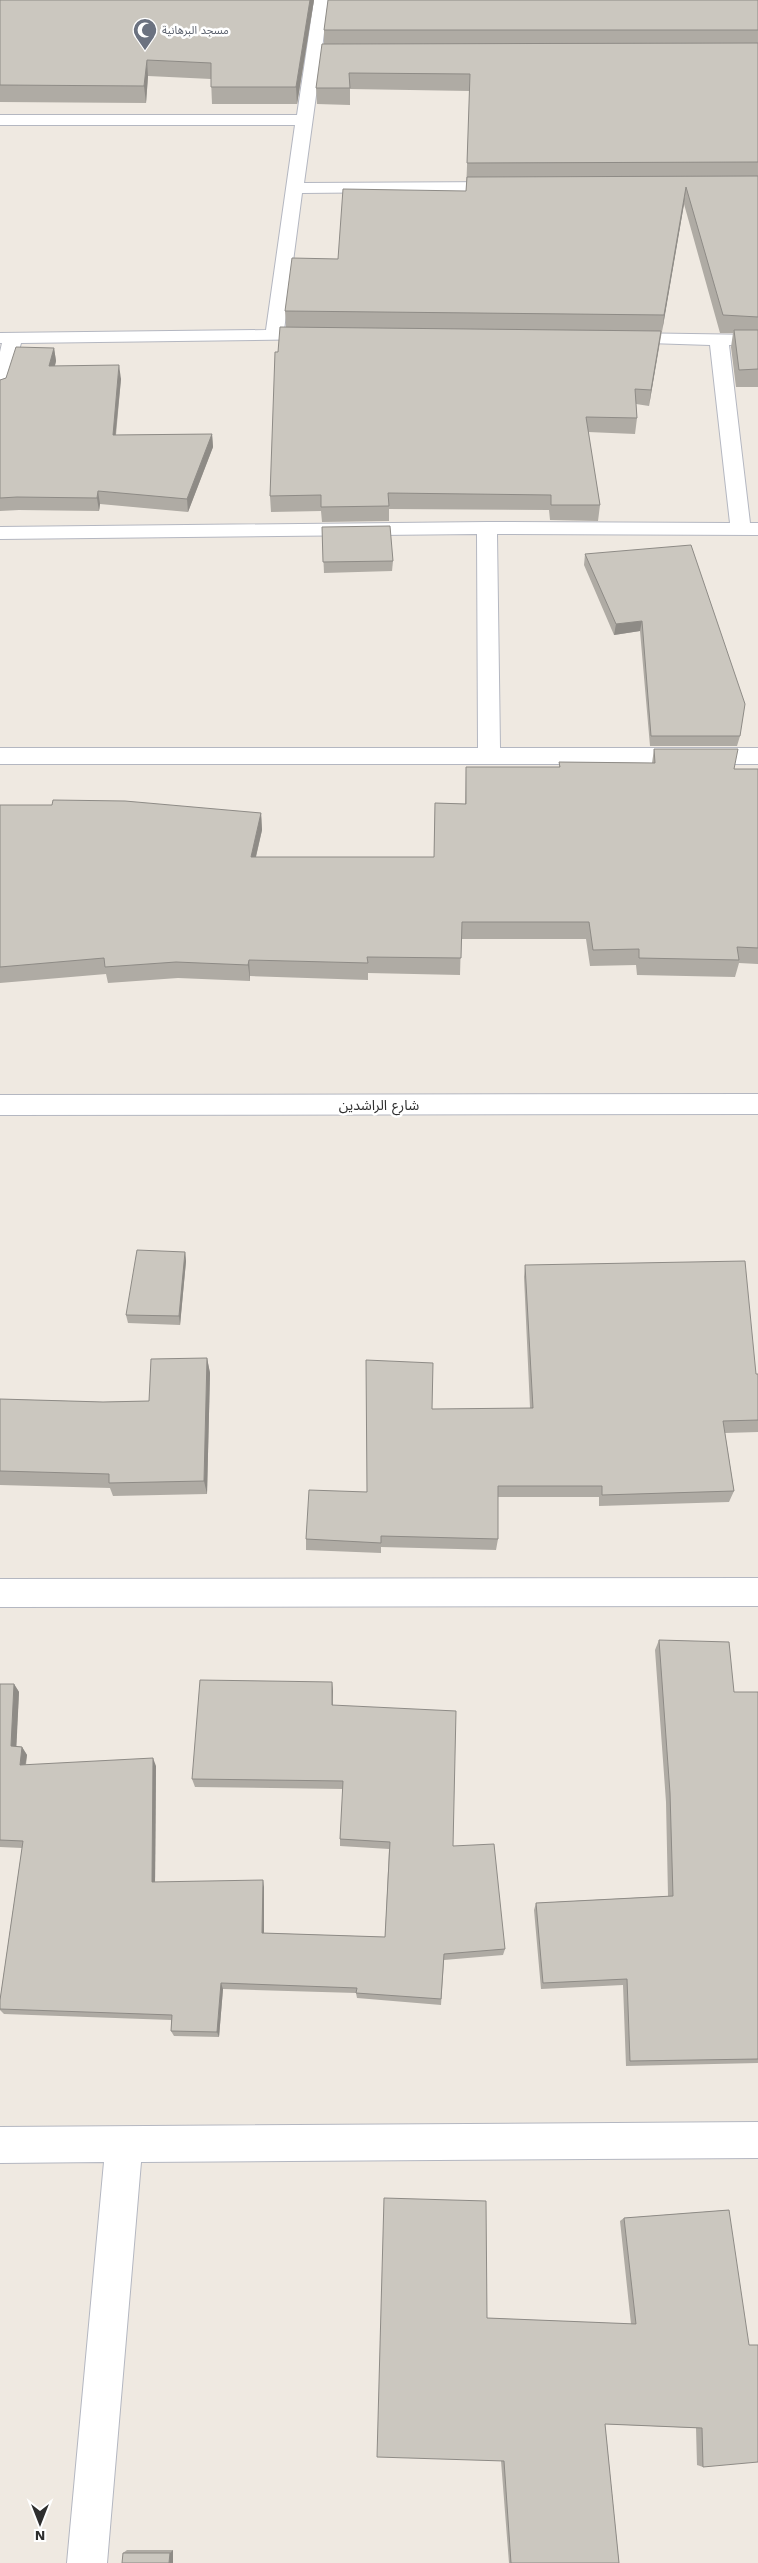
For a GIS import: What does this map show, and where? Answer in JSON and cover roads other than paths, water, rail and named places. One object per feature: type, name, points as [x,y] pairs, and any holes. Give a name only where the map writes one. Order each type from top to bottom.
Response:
[{"type":"street","points":[[274,335],[321,0]]},
{"type":"street","points":[[314,54],[373,54]]},
{"type":"street","points":[[0,120],[305,120]]},
{"type":"street","points":[[294,188],[521,187]]},
{"type":"street","points":[[0,387],[6,338],[333,336]]},
{"type":"street","points":[[610,338],[758,340]]},
{"type":"street","points":[[0,533],[487,528],[750,529],[719,339]]},
{"type":"street","points":[[487,528],[489,756]]},
{"type":"street","points":[[0,756],[758,756]]},
{"type":"street","name":"شارع الراشدين","points":[[0,1105],[758,1104]]},
{"type":"street","points":[[0,1593],[758,1592]]},
{"type":"street","points":[[0,2145],[758,2140]]},
{"type":"street","points":[[87,2563],[124,2145]]},
{"type":"place","name":"مسجد البرهانية","points":[[145,51]]}]
